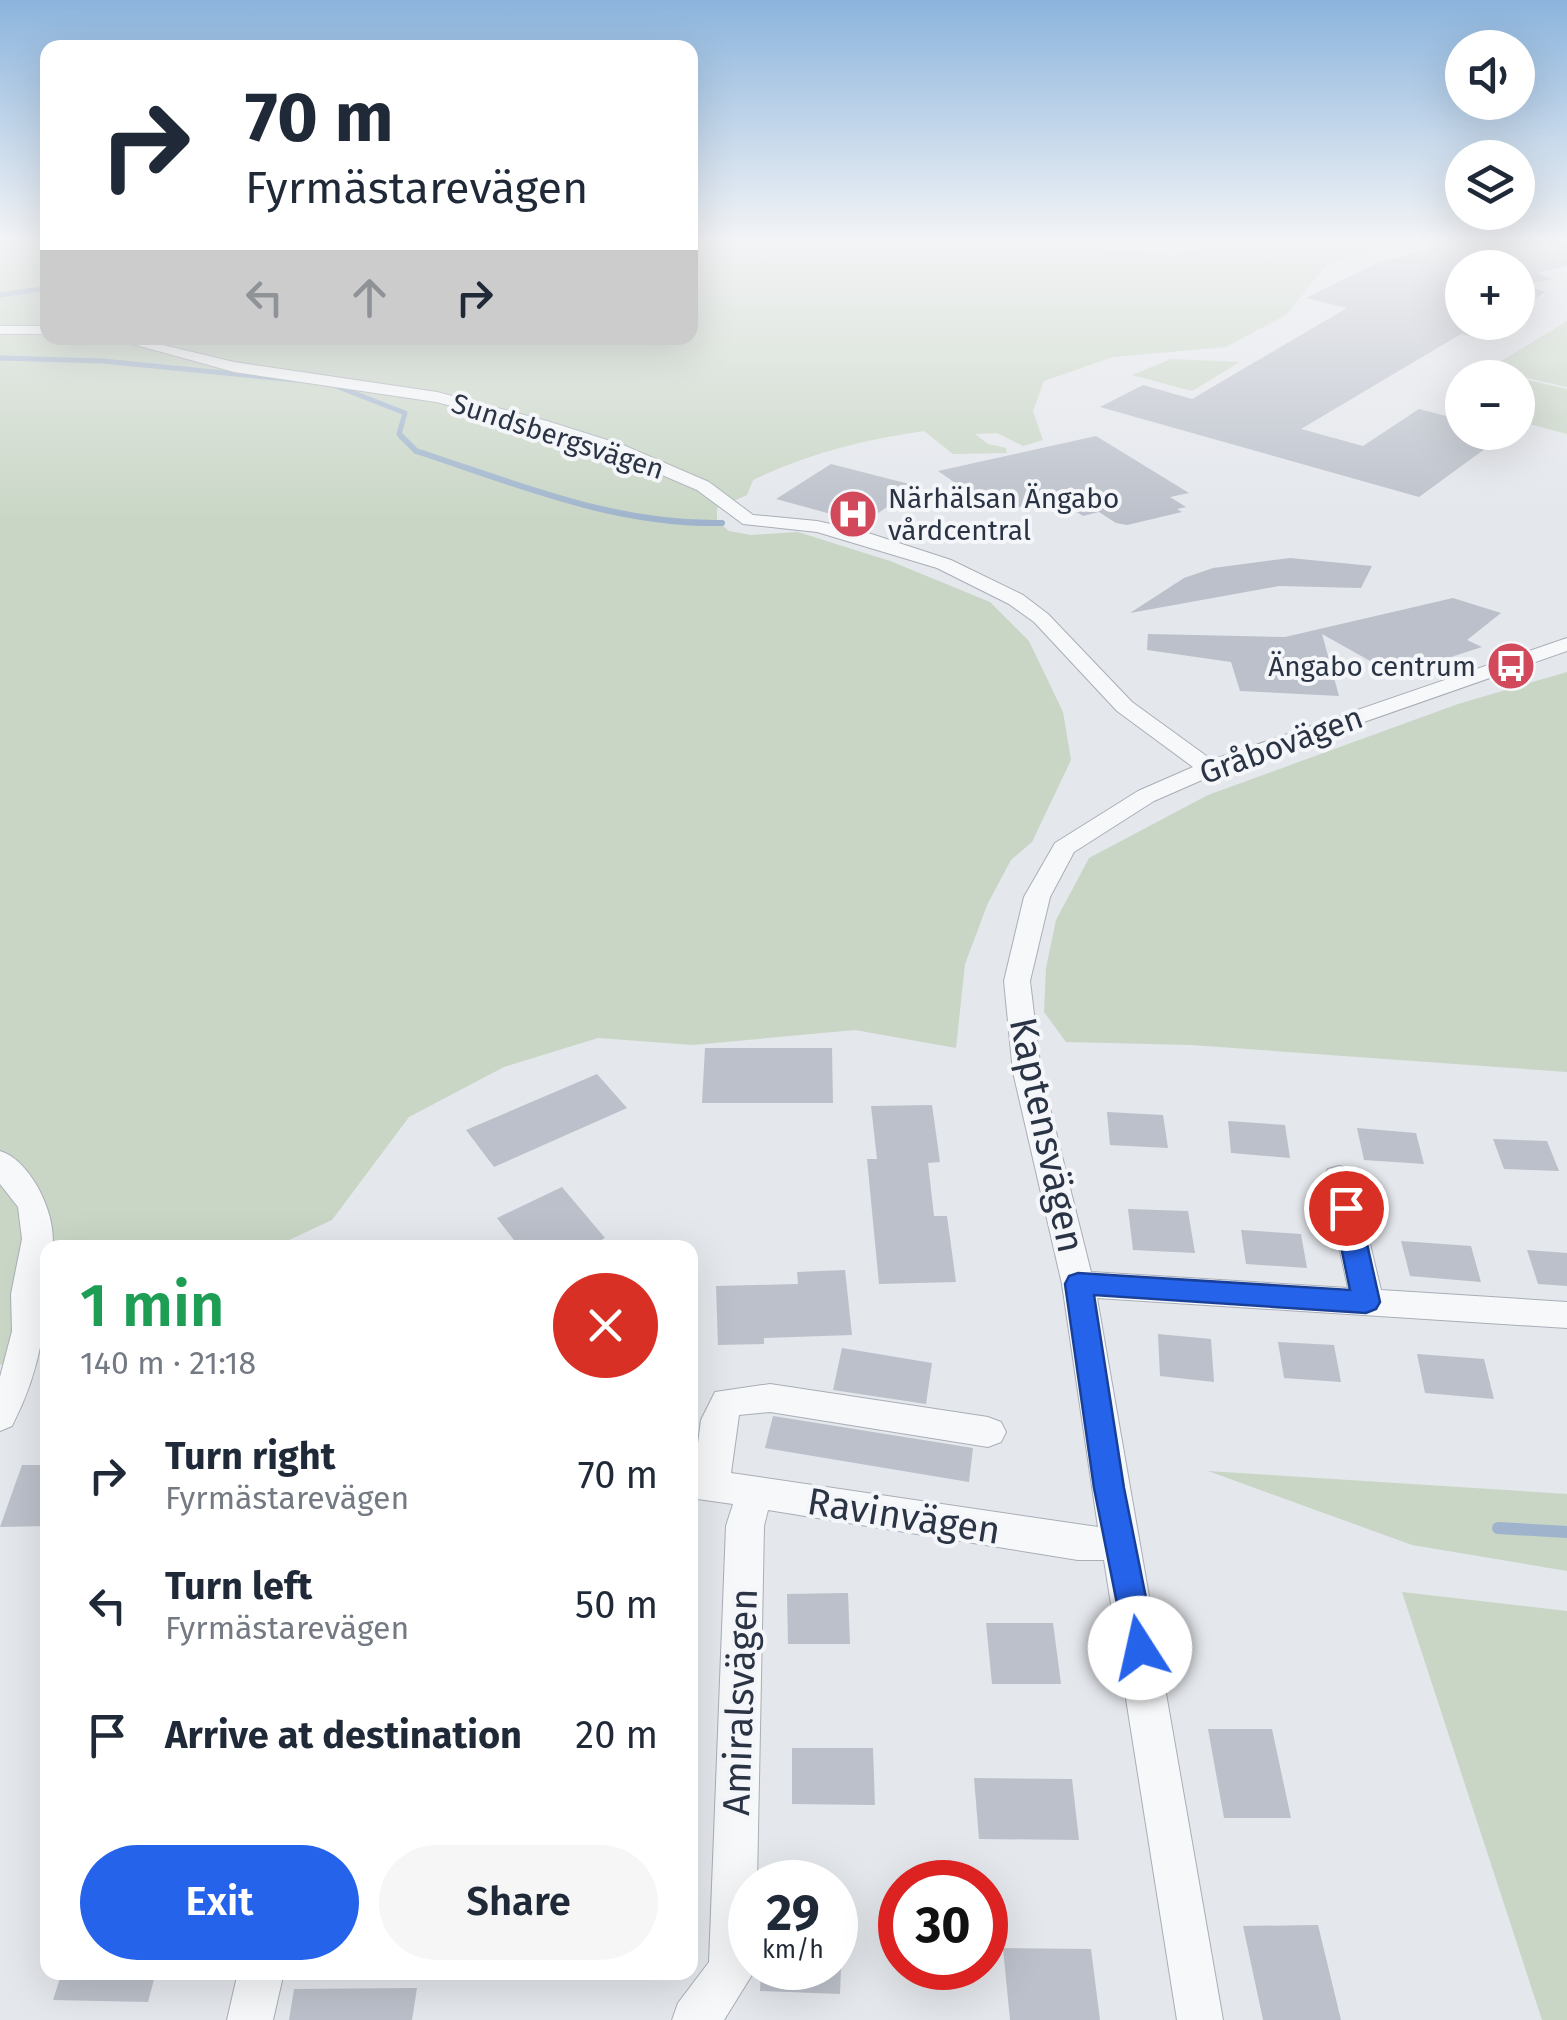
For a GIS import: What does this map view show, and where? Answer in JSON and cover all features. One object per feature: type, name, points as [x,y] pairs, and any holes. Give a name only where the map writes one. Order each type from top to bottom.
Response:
[{"type":"street","name":"Sundsbergsvägen","points":[[147,345],[234,366],[437,397],[540,424],[617,449],[704,486],[749,520],[772,518],[823,528],[952,568],[1027,607],[1078,654],[1111,694],[1161,738],[1210,768]]},
{"type":"street","name":"Gråbovägen","points":[[1064,848],[1116,812],[1210,768],[1567,644]]},
{"type":"street","name":"Kaptensvägen","points":[[1064,848],[1037,896],[1017,981],[1027,1072],[1078,1284],[1200,2020]]},
{"type":"street","points":[[0,1162],[33,1204],[38,1239],[27,1294],[29,1331],[19,1373],[0,1416]]},
{"type":"street","points":[[1340,1177],[1366,1302]]},
{"type":"street","points":[[1078,1284],[1567,1315]]},
{"type":"street","points":[[700,1484],[727,1402],[741,1398],[770,1398],[988,1432]]},
{"type":"street","name":"Ravinvägen","points":[[700,1484],[1078,1543],[1119,1544]]},
{"type":"street","name":"Amiralsvägen","points":[[695,2020],[732,1970],[746,1526],[755,1493]]},
{"type":"street","points":[[250,2020],[258,1980]]},
{"type":"green space","points":[[0,332],[40,332],[40,345],[698,345],[698,332],[1254,332],[1226,347],[1113,357],[1044,381],[1033,411],[1043,440],[1023,446],[997,433],[975,434],[988,444],[1006,448],[1007,453],[953,454],[924,431],[880,438],[773,471],[753,480],[747,495],[717,508],[717,521],[729,531],[751,535],[798,532],[890,561],[990,602],[1029,641],[1063,712],[1071,760],[1032,842],[1011,860],[988,903],[965,964],[956,1048],[855,1030],[693,1045],[598,1038],[504,1067],[409,1117],[332,1220],[289,1240],[40,1240],[40,1355],[0,1365]]},
{"type":"green space","points":[[1548,332],[1567,332],[1567,387],[1535,380],[1535,360],[1503,360]]},
{"type":"green space","points":[[1171,359],[1240,362],[1192,391],[1132,375]]},
{"type":"green space","points":[[1535,382],[1567,389],[1567,434],[1535,426]]},
{"type":"green space","points":[[1567,672],[1567,1072],[1191,1045],[1066,1042],[1044,1012],[1046,968],[1056,920],[1089,858],[1208,795],[1458,704]]},
{"type":"green space","points":[[1208,1471],[1567,1494],[1567,1571],[1412,1545]]},
{"type":"green space","points":[[1402,1592],[1567,1611],[1567,2020],[1542,2020]]},
{"type":"building","points":[[1306,332],[1445,332],[1445,340],[1451,340],[1301,429],[1363,446],[1419,409],[1445,416],[1445,450],[1483,450],[1419,497],[1100,407],[1143,385],[1192,399]]},
{"type":"building","points":[[1096,436],[1189,493],[1170,497],[1186,507],[1177,509],[1182,512],[1127,525],[1099,512],[1083,516],[1057,499],[997,512],[938,471]]},
{"type":"building","points":[[831,464],[917,486],[864,523],[776,499]]},
{"type":"building","points":[[1290,558],[1372,566],[1361,588],[1279,586],[1130,613],[1184,578],[1213,568]]},
{"type":"building","points":[[1453,598],[1501,613],[1467,640],[1482,647],[1395,675],[1322,634],[1339,696],[1240,691],[1231,662],[1147,650],[1148,634],[1285,637]]},
{"type":"building","points":[[705,1048],[832,1048],[833,1103],[702,1103]]},
{"type":"building","points":[[597,1074],[627,1108],[494,1167],[466,1130]]},
{"type":"building","points":[[932,1105],[940,1162],[928,1163],[934,1216],[947,1216],[956,1282],[879,1284],[867,1159],[877,1159],[871,1106]]},
{"type":"building","points":[[1107,1112],[1163,1115],[1168,1148],[1110,1145]]},
{"type":"building","points":[[1228,1121],[1285,1125],[1290,1158],[1231,1153]]},
{"type":"building","points":[[1357,1128],[1416,1133],[1424,1164],[1364,1160]]},
{"type":"building","points":[[1493,1139],[1547,1141],[1559,1171],[1504,1169]]},
{"type":"building","points":[[562,1187],[605,1238],[514,1240],[497,1218]]},
{"type":"building","points":[[1128,1209],[1188,1211],[1195,1253],[1133,1250]]},
{"type":"building","points":[[1241,1230],[1301,1234],[1307,1268],[1246,1264]]},
{"type":"building","points":[[1401,1241],[1471,1246],[1481,1282],[1410,1276]]},
{"type":"building","points":[[1527,1250],[1567,1253],[1567,1286],[1538,1284]]},
{"type":"building","points":[[845,1270],[852,1335],[764,1338],[764,1344],[718,1345],[716,1286],[798,1284],[797,1272]]},
{"type":"building","points":[[1158,1334],[1211,1339],[1214,1382],[1160,1376]]},
{"type":"building","points":[[1278,1342],[1334,1345],[1341,1382],[1284,1378]]},
{"type":"building","points":[[842,1348],[932,1363],[926,1404],[833,1390]]},
{"type":"building","points":[[1417,1354],[1484,1359],[1494,1399],[1425,1393]]},
{"type":"building","points":[[773,1416],[973,1448],[969,1482],[765,1448]]},
{"type":"building","points":[[22,1465],[40,1465],[40,1526],[0,1527]]},
{"type":"building","points":[[848,1593],[850,1644],[788,1644],[787,1594]]},
{"type":"building","points":[[986,1623],[1053,1623],[1061,1684],[992,1684]]},
{"type":"building","points":[[1208,1729],[1272,1729],[1291,1818],[1224,1818]]},
{"type":"building","points":[[792,1748],[873,1748],[875,1805],[792,1804]]},
{"type":"building","points":[[974,1778],[1072,1779],[1079,1840],[979,1839]]},
{"type":"building","points":[[1318,1925],[1341,2020],[1263,2020],[1243,1926]]},
{"type":"building","points":[[1008,1948],[1091,1949],[1100,2020],[1010,2020]]},
{"type":"building","points":[[59,1980],[154,1980],[148,2002],[53,2000]]},
{"type":"building","points":[[417,1988],[412,2020],[289,2020],[294,1989]]},
{"type":"building","points":[[760,1990],[840,1990],[840,1994]]},
{"type":"waterway","points":[[0,358],[102,361],[296,380]]},
{"type":"waterway","points":[[336,386],[405,413],[399,434],[416,451],[604,510],[682,522],[722,523]]},
{"type":"waterway","points":[[1498,1528],[1567,1532]]},
{"type":"place","name":"Närhälsan Ängabo vårdcentral","points":[[853,514]]},
{"type":"place","name":"Ängabo centrum","points":[[1511,666]]},
{"type":"route","points":[[1140,1648],[1109,1488],[1078,1284],[1366,1302],[1346,1208]]}]
